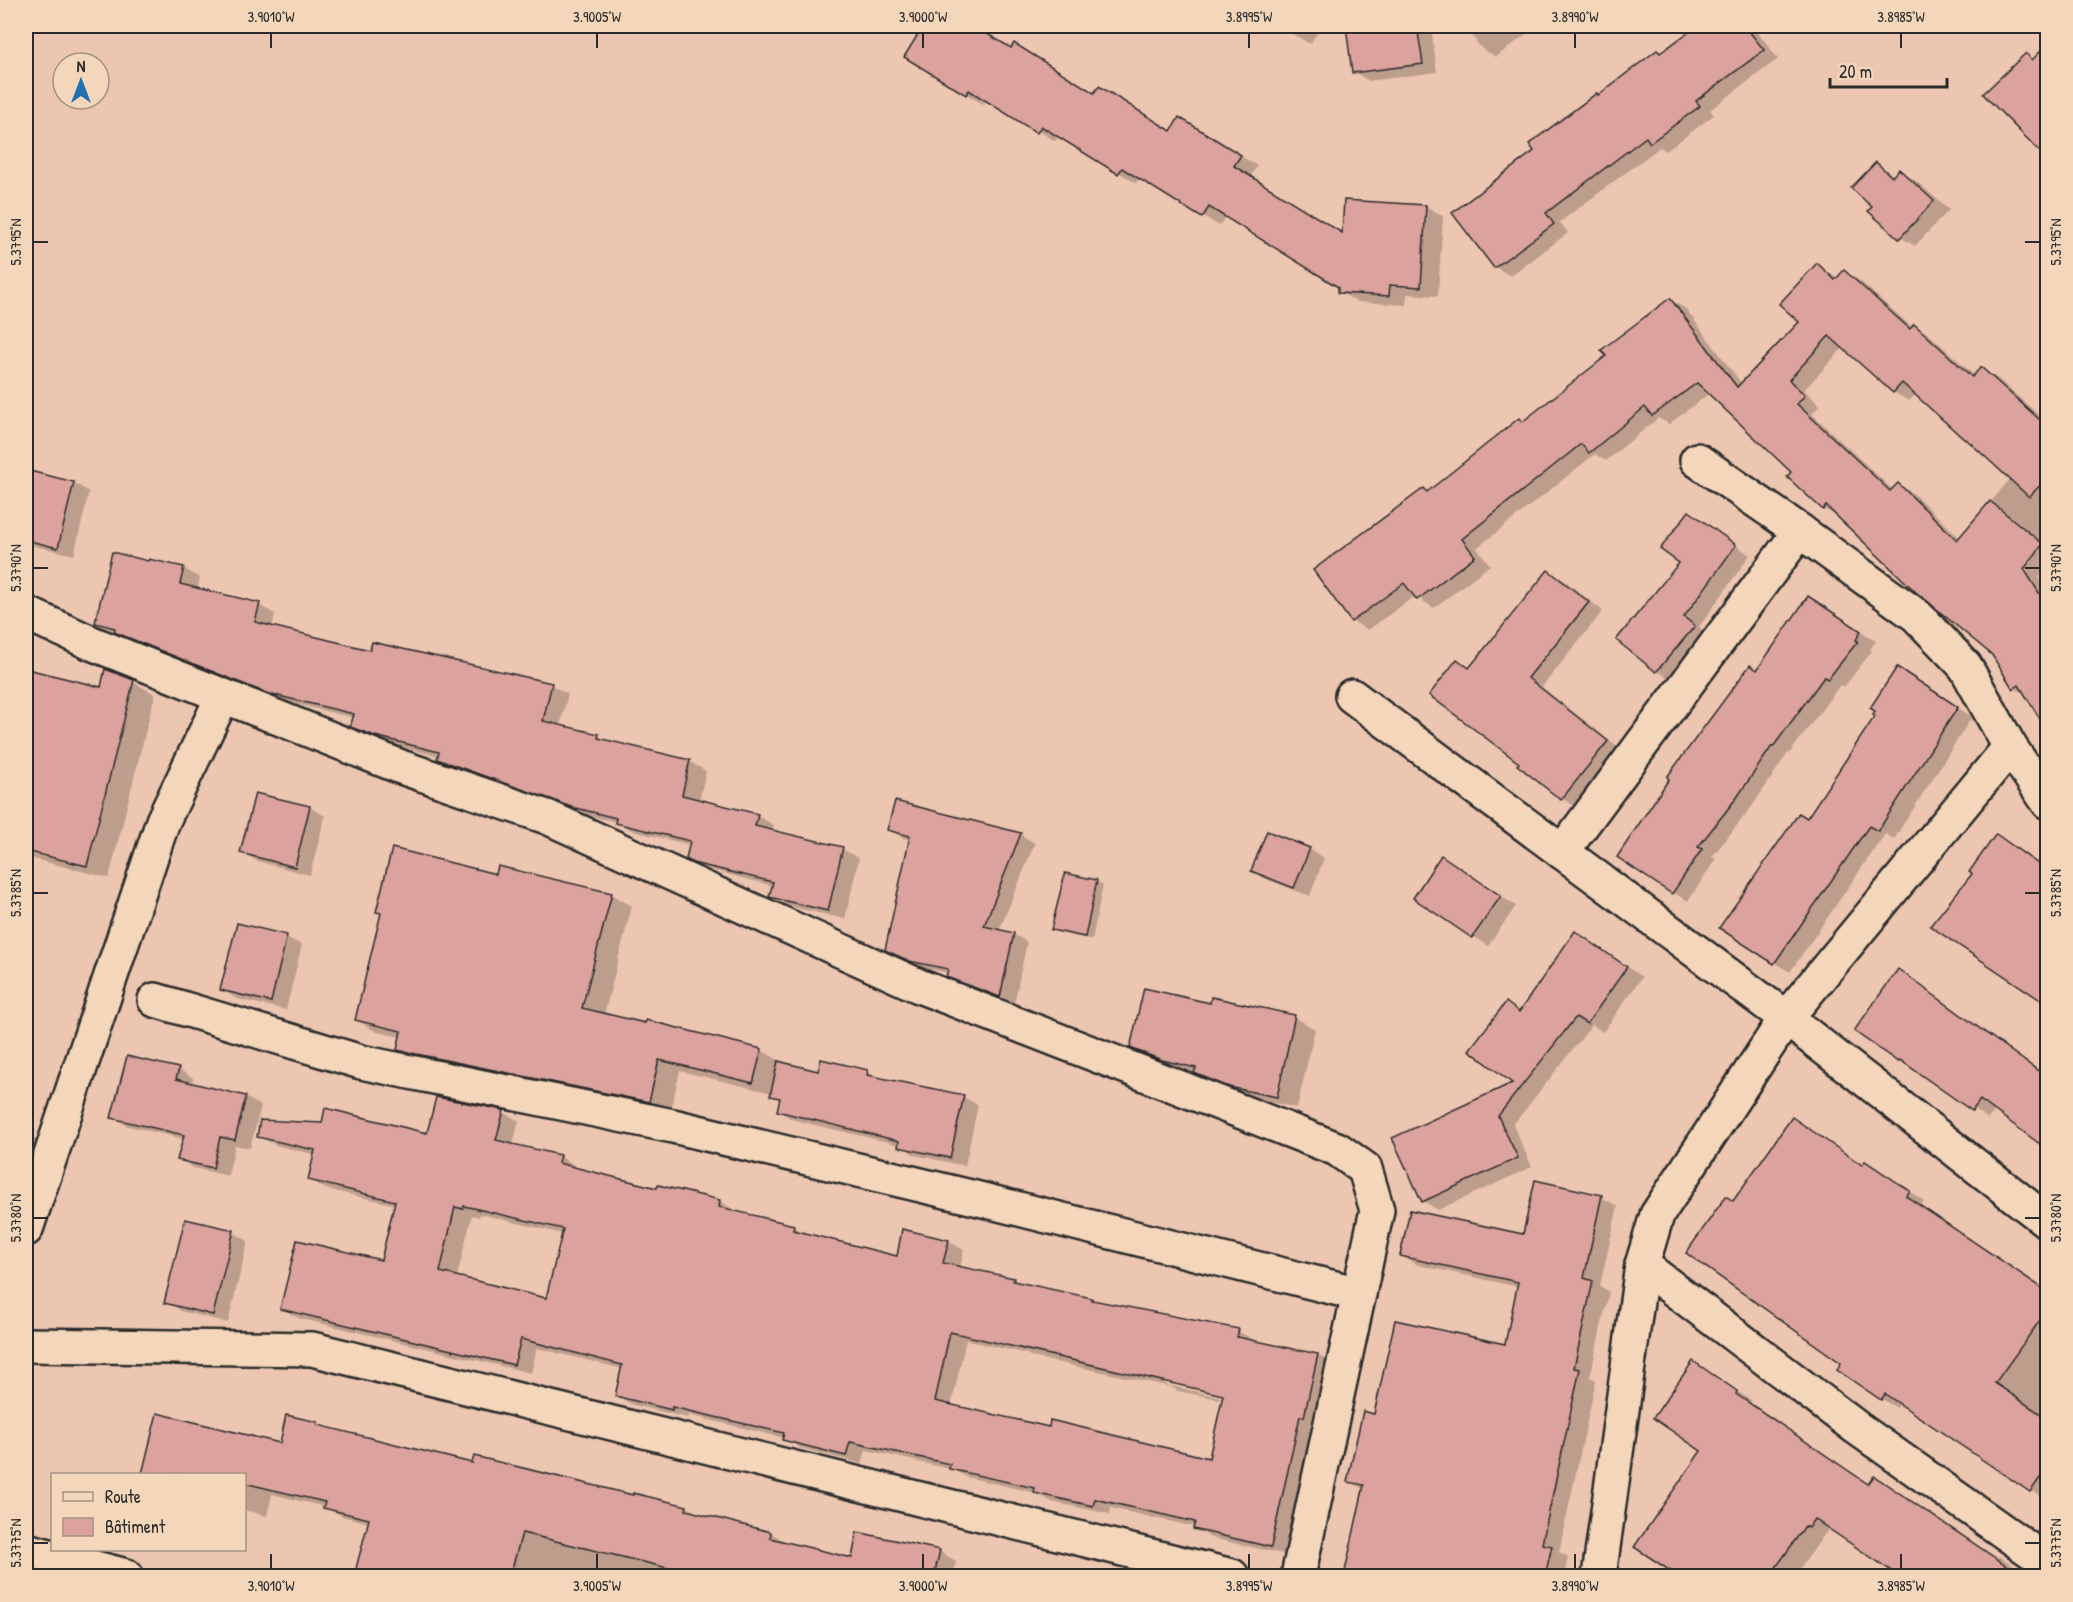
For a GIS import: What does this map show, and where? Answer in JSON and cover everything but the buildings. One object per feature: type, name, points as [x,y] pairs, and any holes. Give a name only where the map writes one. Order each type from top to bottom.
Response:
[{"type":"street","points":[[1697,460],[1917,616],[1965,666],[2010,747],[2048,802]]},
{"type":"street","points":[[1562,852],[1800,531]]},
{"type":"street","points":[[26,613],[89,642],[401,767],[547,817],[919,986],[1336,1149],[1365,1169],[1377,1210],[1298,1576]]},
{"type":"street","points":[[26,1229],[163,821],[223,696]]},
{"type":"street","points":[[1352,696],[1786,1018],[2048,1222]]},
{"type":"street","points":[[1601,1575],[1642,1265],[1657,1215],[1786,1018],[2010,747]]},
{"type":"street","points":[[155,1000],[361,1062],[673,1126],[975,1198],[1359,1294]]},
{"type":"street","points":[[1642,1265],[1857,1428],[2048,1563]]},
{"type":"street","points":[[26,1345],[312,1350],[1232,1576]]},
{"type":"street","points":[[26,1550],[126,1576]]}]
